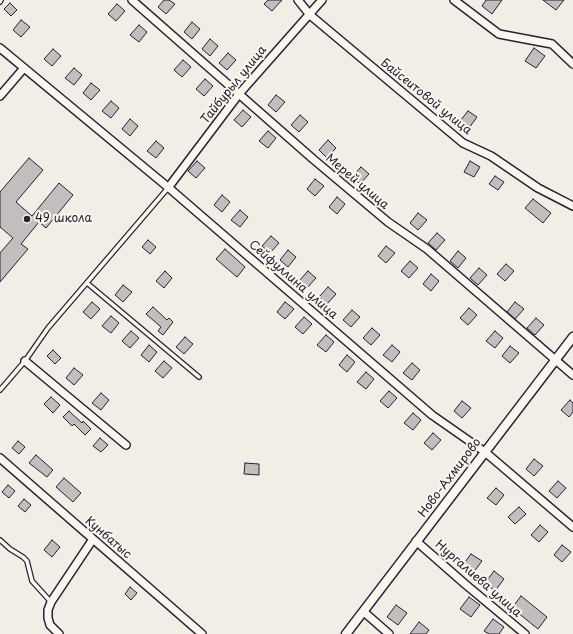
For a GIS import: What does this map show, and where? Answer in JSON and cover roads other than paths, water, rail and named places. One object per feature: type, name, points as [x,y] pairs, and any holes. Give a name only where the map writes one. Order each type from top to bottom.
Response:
[{"type":"street","name":"Мерей улица","points":[[132,0],[388,222],[427,249],[573,375]]},
{"type":"street","name":"Байсеитовой улица","points":[[298,0],[310,15],[463,143],[491,156],[538,188],[573,206]]},
{"type":"street","name":"Тайбурыл улица","points":[[168,188],[239,94],[322,0]]},
{"type":"street","points":[[454,0],[500,34],[552,44],[573,64]]},
{"type":"street","name":"Сейфуллина улица","points":[[0,48],[221,232],[432,415],[485,452],[573,527]]},
{"type":"street","points":[[0,96],[24,68]]},
{"type":"street","name":"Ново-Ахмирово","points":[[346,634],[573,337]]},
{"type":"street","points":[[25,361],[126,445]]},
{"type":"street","name":"Кунбатыс","points":[[0,458],[202,634]]},
{"type":"street","points":[[58,634],[50,625],[48,610],[51,602],[93,539]]},
{"type":"street","name":"Нургалиева улица","points":[[416,541],[525,634]]},
{"type":"street","points":[[364,612],[389,634]]},
{"type":"lane","points":[[0,390],[25,361],[48,328],[168,188]]},
{"type":"lane","points":[[88,283],[199,377]]},
{"type":"lane","points":[[0,540],[10,549],[27,560],[32,580],[51,602]]},
{"type":"place","name":"49 школа","points":[[27,219]]}]
